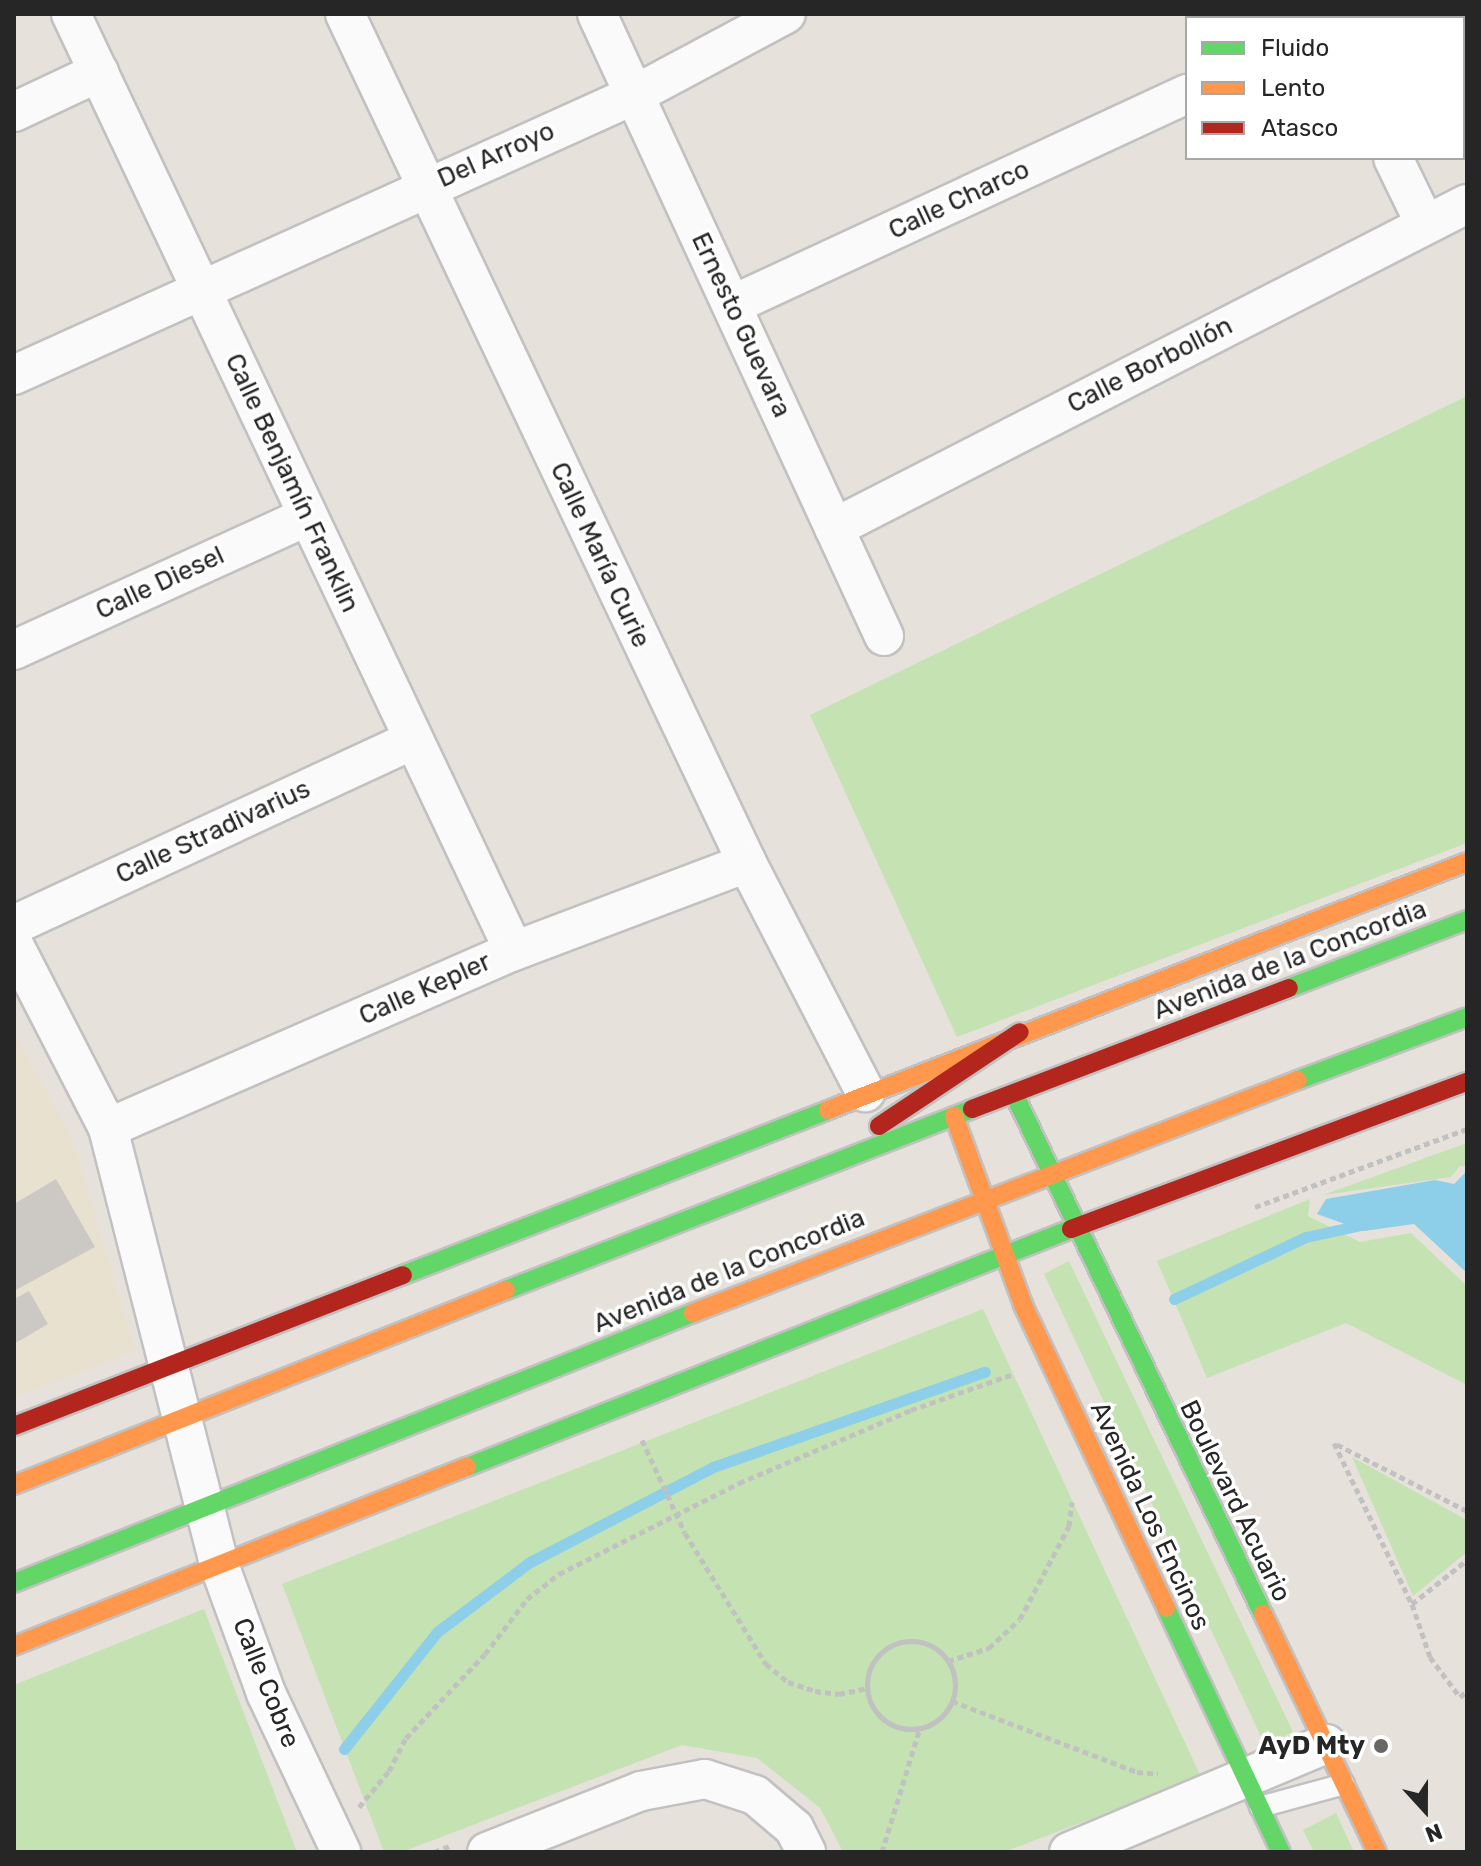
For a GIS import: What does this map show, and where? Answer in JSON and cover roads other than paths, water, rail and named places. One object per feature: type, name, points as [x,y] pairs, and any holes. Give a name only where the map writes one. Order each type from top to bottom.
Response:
[{"type":"street","name":"Calle Benjamín Franklin","points":[[71,14],[306,517],[514,951]]},
{"type":"street","name":"Calle María Curie","points":[[345,14],[747,863],[865,1092]]},
{"type":"street","name":"Ernesto Guevara","points":[[597,14],[884,636]]},
{"type":"street","name":"Del Arroyo","points":[[14,375],[634,95],[786,14]]},
{"type":"street","points":[[14,112],[99,72]]},
{"type":"street","name":"Calle Charco","points":[[732,305],[1185,95]]},
{"type":"street","points":[[1394,160],[1425,224]]},
{"type":"street","name":"Calle Borbollón","points":[[834,528],[1467,204]]},
{"type":"street","name":"Calle Diesel","points":[[14,650],[306,517]]},
{"type":"street","name":"Calle Stradivarius","points":[[14,925],[412,740]]},
{"type":"street","name":"Avenida de la Concordia","points":[[14,1426],[865,1092],[1467,862]]},
{"type":"street","name":"Calle Kepler","points":[[108,1128],[514,951],[747,863]]},
{"type":"street","name":"Avenida de la Concordia","points":[[14,1485],[812,1171],[1467,920]]},
{"type":"street","name":"Calle Cobre","points":[[14,945],[108,1128],[202,1509],[220,1567],[266,1693],[341,1852]]},
{"type":"street","name":"Avenida de la Concordia","points":[[14,1583],[982,1198],[1467,1017]]},
{"type":"street","points":[[812,1171],[1020,1032]]},
{"type":"street","points":[[14,1646],[220,1567],[1003,1254],[1467,1082]]},
{"type":"street","name":"Boulevard Acuario","points":[[1014,1094],[1075,1228],[1377,1852]]},
{"type":"street","name":"Avenida Los Encinos","points":[[954,1116],[1003,1254],[1064,1396],[1281,1852]]},
{"type":"street","points":[[1069,1852],[1252,1792],[1326,1744]]},
{"type":"street","points":[[487,1852],[641,1791],[705,1779],[755,1795],[794,1828],[806,1852]]},
{"type":"lane","points":[[1252,1792],[1344,1784]]},
{"type":"water","points":[[1467,1171],[1467,1273],[1414,1224],[1364,1231],[1317,1214],[1326,1199],[1435,1180],[1454,1184]]},
{"type":"waterway","points":[[1174,1299],[1306,1237],[1365,1224]]},
{"type":"waterway","points":[[344,1749],[437,1632],[530,1562],[713,1467],[985,1372]]},
{"type":"place","name":"AyD Mty","points":[[1381,1746]]}]
